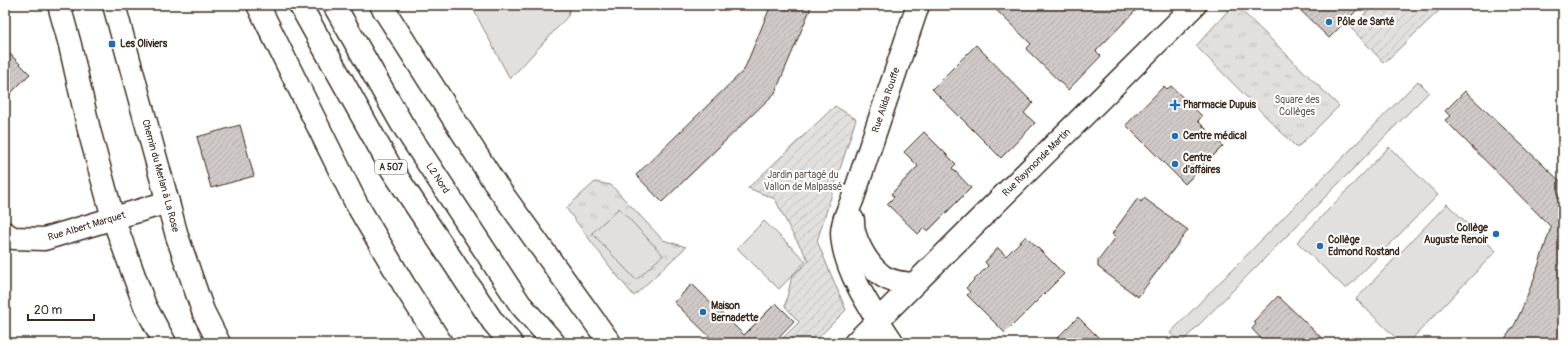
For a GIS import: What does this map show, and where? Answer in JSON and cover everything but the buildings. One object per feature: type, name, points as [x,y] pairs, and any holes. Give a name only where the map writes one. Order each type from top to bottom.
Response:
[{"type":"main road","points":[[58,5],[70,45],[89,130],[114,218],[144,306],[165,343]]},
{"type":"main road","name":"Chemin du Merlan à La Rose","points":[[114,5],[178,236],[203,311],[219,343]]},
{"type":"main road","points":[[258,5],[356,203],[404,285],[441,343]]},
{"type":"main road","name":"A 507","points":[[300,5],[391,168],[493,322],[512,343]]},
{"type":"main road","name":"L2 Nord","points":[[334,5],[406,130],[520,304],[554,343]]},
{"type":"main road","points":[[380,5],[496,185],[610,343]]},
{"type":"main road","name":"Rue Alida Rouffe","points":[[878,320],[857,283],[847,258],[843,243],[843,224],[918,5]]},
{"type":"main road","name":"Rue Raymonde Martin","points":[[855,343],[1195,5]]},
{"type":"main road","name":"Rue Alida Rouffe","points":[[854,195],[853,224],[856,238],[867,259],[879,274],[894,282],[914,284]]},
{"type":"main road","name":"Rue Albert Marquet","points":[[5,233],[13,238],[44,239],[168,202]]},
{"type":"main road","points":[[878,320],[892,343]]},
{"type":"green space","points":[[471,5],[571,5],[568,16],[510,79]]},
{"type":"green space","name":"Square des Collèges","points":[[1233,5],[1236,5],[1339,106],[1297,148],[1196,46]]},
{"type":"green space","points":[[1373,5],[1445,5],[1384,63],[1351,28]]},
{"type":"green space","points":[[1418,81],[1429,92],[1181,343],[1170,333]]},
{"type":"green space","name":"Jardin partagé du Vallon de Malpassé","points":[[835,106],[856,119],[817,241],[846,310],[813,343],[778,343],[799,322],[785,306],[792,276],[809,261],[791,231],[775,199],[748,188]]},
{"type":"green space","points":[[1389,147],[1438,195],[1346,289],[1297,242]]},
{"type":"green space","points":[[595,182],[611,185],[663,240],[686,247],[634,296],[566,208]]},
{"type":"green space","points":[[1447,204],[1496,251],[1408,343],[1401,343],[1356,299]]},
{"type":"green space","points":[[619,208],[663,255],[636,280],[592,233]]},
{"type":"green space","points":[[764,221],[806,261],[779,289],[737,248]]},
{"type":"place","name":"Pôle de Santé","points":[[1329,22]]},
{"type":"place","name":"Les Oliviers","points":[[112,44]]},
{"type":"place","name":"Pharmacie Dupuis","points":[[1175,105]]},
{"type":"place","name":"Centre médical","points":[[1175,136]]},
{"type":"place","name":"Centre d'affaires","points":[[1175,164]]},
{"type":"place","name":"Collège Auguste Renoir","points":[[1496,234]]},
{"type":"place","name":"Collège Edmond Rostand","points":[[1320,246]]},
{"type":"place","name":"Maison Bernadette","points":[[703,312]]}]
